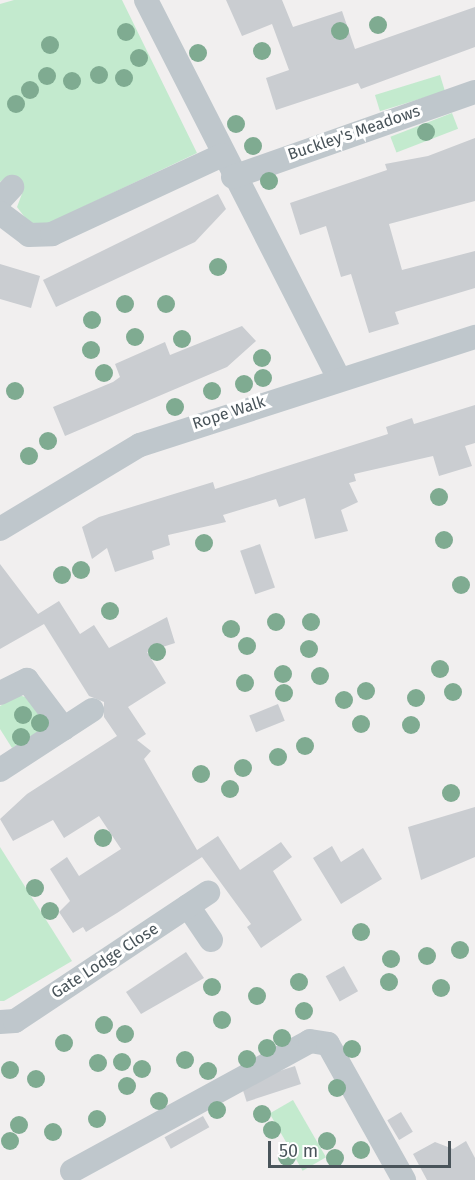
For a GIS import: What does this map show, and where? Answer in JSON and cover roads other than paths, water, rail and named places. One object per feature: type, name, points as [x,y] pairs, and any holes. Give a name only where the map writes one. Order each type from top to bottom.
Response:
[{"type":"street","points":[[146,0],[177,69],[338,377]]},
{"type":"street","name":"Buckley's Meadows","points":[[233,177],[475,92]]},
{"type":"street","points":[[0,213],[29,235],[49,235],[222,155]]},
{"type":"street","name":"Rope Walk","points":[[0,529],[140,445],[338,377],[475,338]]},
{"type":"street","points":[[0,693],[27,680],[64,729]]},
{"type":"street","points":[[0,770],[92,710]]},
{"type":"street","name":"Gate Lodge Close","points":[[0,1022],[15,1021],[208,893]]},
{"type":"street","points":[[188,906],[212,940]]},
{"type":"street","points":[[72,1171],[310,1041],[328,1044],[404,1180]]}]
